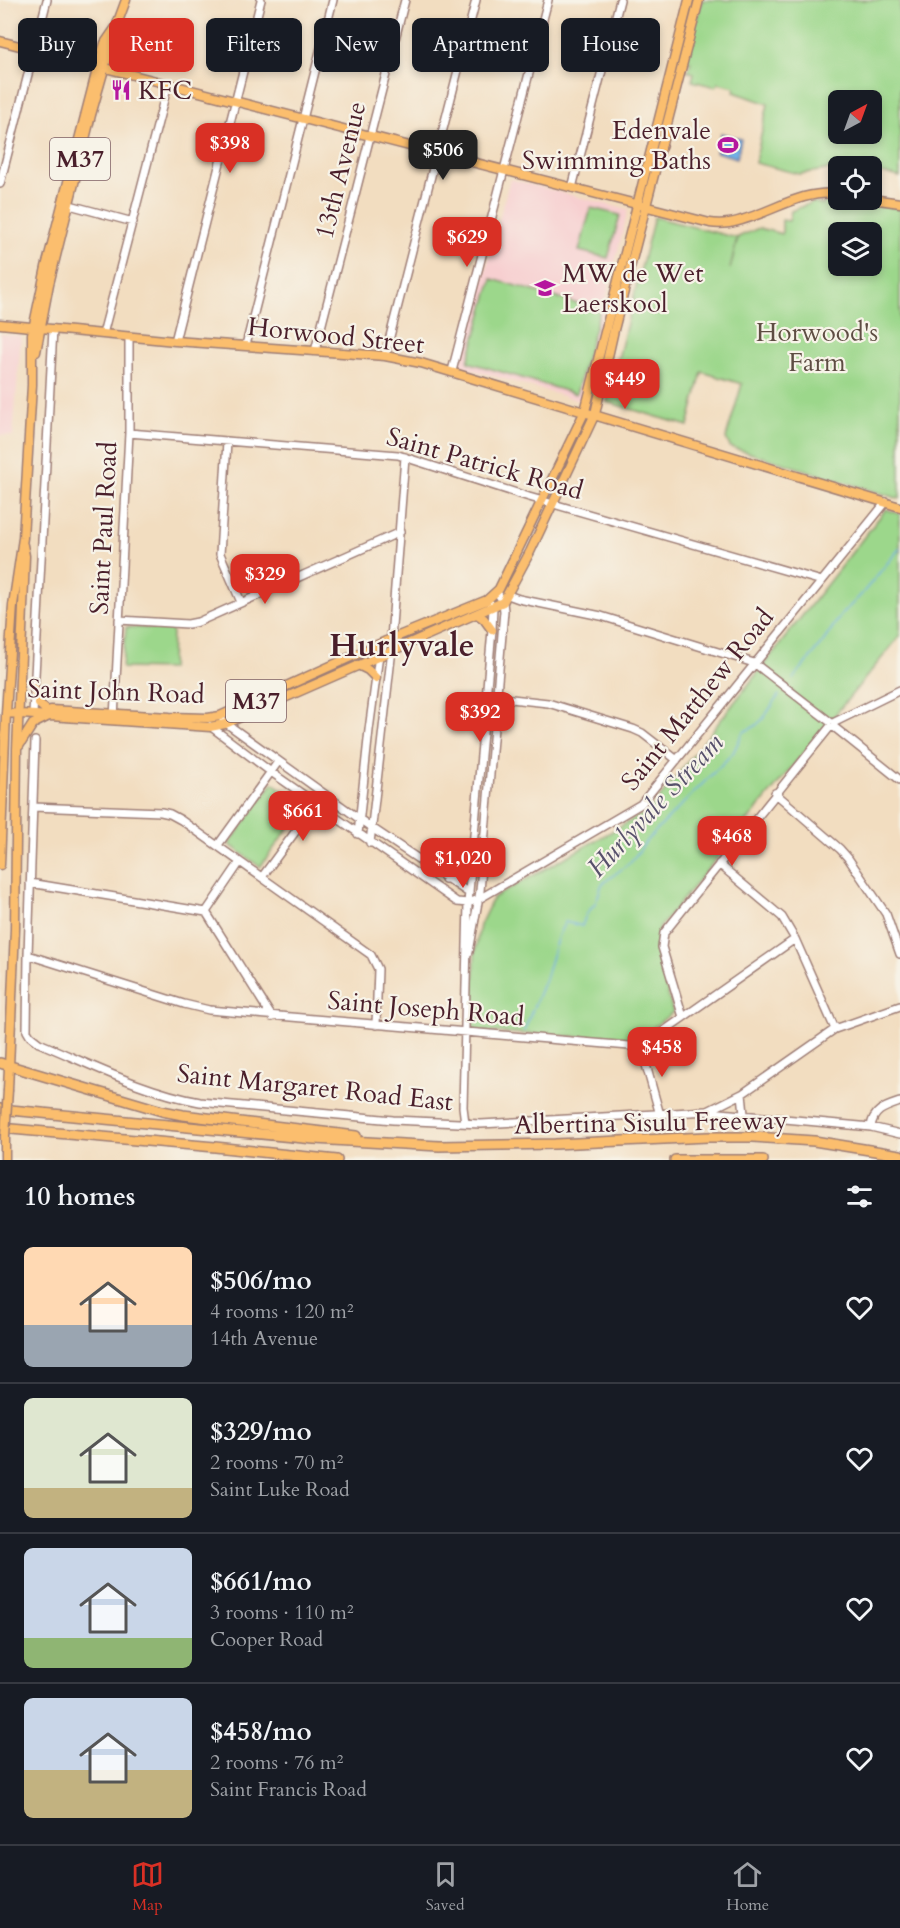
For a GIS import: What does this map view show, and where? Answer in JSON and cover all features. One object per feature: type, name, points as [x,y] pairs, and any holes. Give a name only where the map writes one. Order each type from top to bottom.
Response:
[{"type":"highway","points":[[4,1064],[162,1111],[183,1115],[438,1146]]},
{"type":"highway","points":[[0,1109],[314,1139],[438,1146]]},
{"type":"highway","points":[[3,1132],[215,1147],[338,1160]]},
{"type":"highway","name":"Albertina Sisulu Freeway","points":[[438,1146],[753,1137],[814,1141],[900,1155]]},
{"type":"highway","name":"Albertina Sisulu Freeway","points":[[675,1160],[762,1160]]},
{"type":"main road","name":"M37","points":[[0,865],[3,710],[22,538],[36,327],[101,67],[126,0]]},
{"type":"main road","name":"M37","points":[[505,598],[530,552],[595,414],[689,0]]},
{"type":"main road","name":"M37","points":[[490,603],[585,411],[642,206],[651,188],[699,0]]},
{"type":"main road","points":[[0,41],[18,45]]},
{"type":"main road","points":[[97,66],[710,224],[727,224],[809,195],[828,194]]},
{"type":"main road","points":[[651,188],[656,201],[665,212]]},
{"type":"main road","points":[[882,200],[900,203]]},
{"type":"main road","name":"Horwood Street","points":[[0,324],[176,341],[385,356],[452,371],[900,507]]},
{"type":"main road","name":"M37","points":[[5,1160],[3,1132],[8,1090],[4,1064],[15,929],[17,749],[25,556],[22,538]]},
{"type":"main road","points":[[492,630],[475,609],[506,572]]},
{"type":"main road","name":"Saint John Road","points":[[222,720],[391,639],[505,598]]},
{"type":"main road","name":"Saint John Road","points":[[3,710],[209,723],[222,720],[358,665],[475,609]]},
{"type":"main road","points":[[358,665],[368,670],[376,678]]},
{"type":"main road","points":[[17,749],[31,727],[48,713],[39,704],[34,688]]},
{"type":"street","points":[[42,18],[47,0]]},
{"type":"street","points":[[176,341],[261,0]]},
{"type":"street","points":[[246,345],[333,0]]},
{"type":"street","name":"13th Avenue","points":[[315,351],[405,0]]},
{"type":"street","points":[[385,356],[476,0]]},
{"type":"street","points":[[452,371],[548,0]]},
{"type":"street","points":[[572,188],[620,0]]},
{"type":"street","points":[[0,184],[28,72]]},
{"type":"street","points":[[103,334],[168,84]]},
{"type":"street","points":[[66,204],[133,222]]},
{"type":"street","points":[[33,712],[53,329]]},
{"type":"street","name":"Saint Paul Road","points":[[114,717],[129,433],[129,337]]},
{"type":"street","name":"Saint Patrick Road","points":[[129,433],[405,457],[552,503],[822,581]]},
{"type":"street","points":[[227,442],[220,554],[241,602]]},
{"type":"street","points":[[370,843],[392,649],[405,457]]},
{"type":"street","name":"Saint Matthew Road","points":[[468,903],[479,895],[507,883],[634,809],[646,799],[886,502]]},
{"type":"street","points":[[119,620],[195,623],[400,532]]},
{"type":"street","points":[[497,592],[505,598],[601,616],[754,663],[900,780]]},
{"type":"street","points":[[467,957],[472,942],[479,895],[505,598]]},
{"type":"street","points":[[465,1123],[463,1107],[467,915],[492,630],[490,603]]},
{"type":"street","points":[[358,834],[379,655],[391,639]]},
{"type":"street","points":[[683,1017],[662,946],[662,937],[667,928],[832,724],[900,690]]},
{"type":"street","points":[[487,697],[548,703],[633,729],[642,733],[677,760]]},
{"type":"street","points":[[222,720],[359,820],[469,893]]},
{"type":"street","points":[[209,723],[271,772],[457,902],[467,915]]},
{"type":"street","points":[[369,730],[383,732]]},
{"type":"street","points":[[28,955],[35,741]]},
{"type":"street","points":[[218,845],[278,762]]},
{"type":"street","points":[[262,877],[321,793]]},
{"type":"street","points":[[775,794],[848,858],[886,914],[900,954]]},
{"type":"street","points":[[33,807],[161,812],[176,817],[371,955],[378,969],[376,1025]]},
{"type":"street","points":[[206,912],[240,862]]},
{"type":"street","points":[[719,864],[776,910],[784,920],[795,939],[835,1029]]},
{"type":"street","points":[[445,879],[459,877],[470,869]]},
{"type":"street","points":[[30,883],[206,912],[272,1017]]},
{"type":"street","name":"Saint Matthew Road","points":[[469,893],[479,895]]},
{"type":"street","points":[[457,902],[468,903]]},
{"type":"street","points":[[660,1115],[641,1047],[795,939]]},
{"type":"street","name":"Saint Joseph Road","points":[[28,955],[194,1007],[272,1017],[641,1047]]},
{"type":"street","name":"Saint Margaret Road East","points":[[28,955],[26,1026],[30,1036],[39,1043],[177,1098],[393,1120],[481,1124],[708,1112],[872,1127],[900,1134]]},
{"type":"street","points":[[708,1112],[742,1094],[835,1029],[900,1006]]},
{"type":"street","points":[[742,1094],[744,1114]]},
{"type":"street","points":[[872,1127],[872,1120],[877,1111],[900,1102]]},
{"type":"shaded area","name":"MW de Wet Laerskool","points":[[510,179],[628,210],[581,401],[460,366]]},
{"type":"shaded area","points":[[0,334],[21,336],[13,436],[0,435]]},
{"type":"green space","points":[[702,0],[900,0],[900,177],[882,173],[882,156],[828,156],[828,170],[799,174],[755,163],[768,104],[734,92],[735,87],[718,83],[716,87],[692,81],[694,73],[688,71],[691,61],[685,62]]},
{"type":"green space","name":"Horwood's Farm","points":[[813,202],[823,205],[824,202],[828,202],[828,210],[882,210],[882,207],[900,208],[900,499],[730,447],[726,438],[742,384],[702,372],[688,426],[607,402],[654,217],[737,238],[730,269],[738,237],[759,228],[782,234],[782,220],[789,221],[791,211]]},
{"type":"green space","points":[[591,208],[620,215],[608,258],[579,251]]},
{"type":"green space","points":[[492,279],[600,310],[576,394],[468,362]]},
{"type":"green space","points":[[886,509],[900,514],[900,636],[660,927],[655,948],[673,1012],[637,1040],[473,1031],[475,953],[480,925],[493,898],[650,810]]},
{"type":"green space","points":[[126,627],[172,629],[171,669],[122,668]]},
{"type":"green space","points":[[273,783],[305,806],[260,867],[229,844]]},
{"type":"water","points":[[721,133],[741,139],[737,158],[716,152]]},
{"type":"waterway","name":"Hurlyvale Stream","points":[[793,679],[841,615],[900,548]]},
{"type":"waterway","name":"Hurlyvale Stream","points":[[524,1031],[565,922],[582,926],[586,915],[596,902],[602,884],[631,862],[647,840],[733,753],[743,732],[754,727],[763,719],[779,695]]},
{"type":"place","name":"KFC","points":[[121,90]]},
{"type":"place","name":"Edenvale Swimming Baths","points":[[728,145]]},
{"type":"place","name":"MW de Wet Laerskool","points":[[545,288]]},
{"type":"district","name":"Hurlyvale","points":[[402,645]]}]
